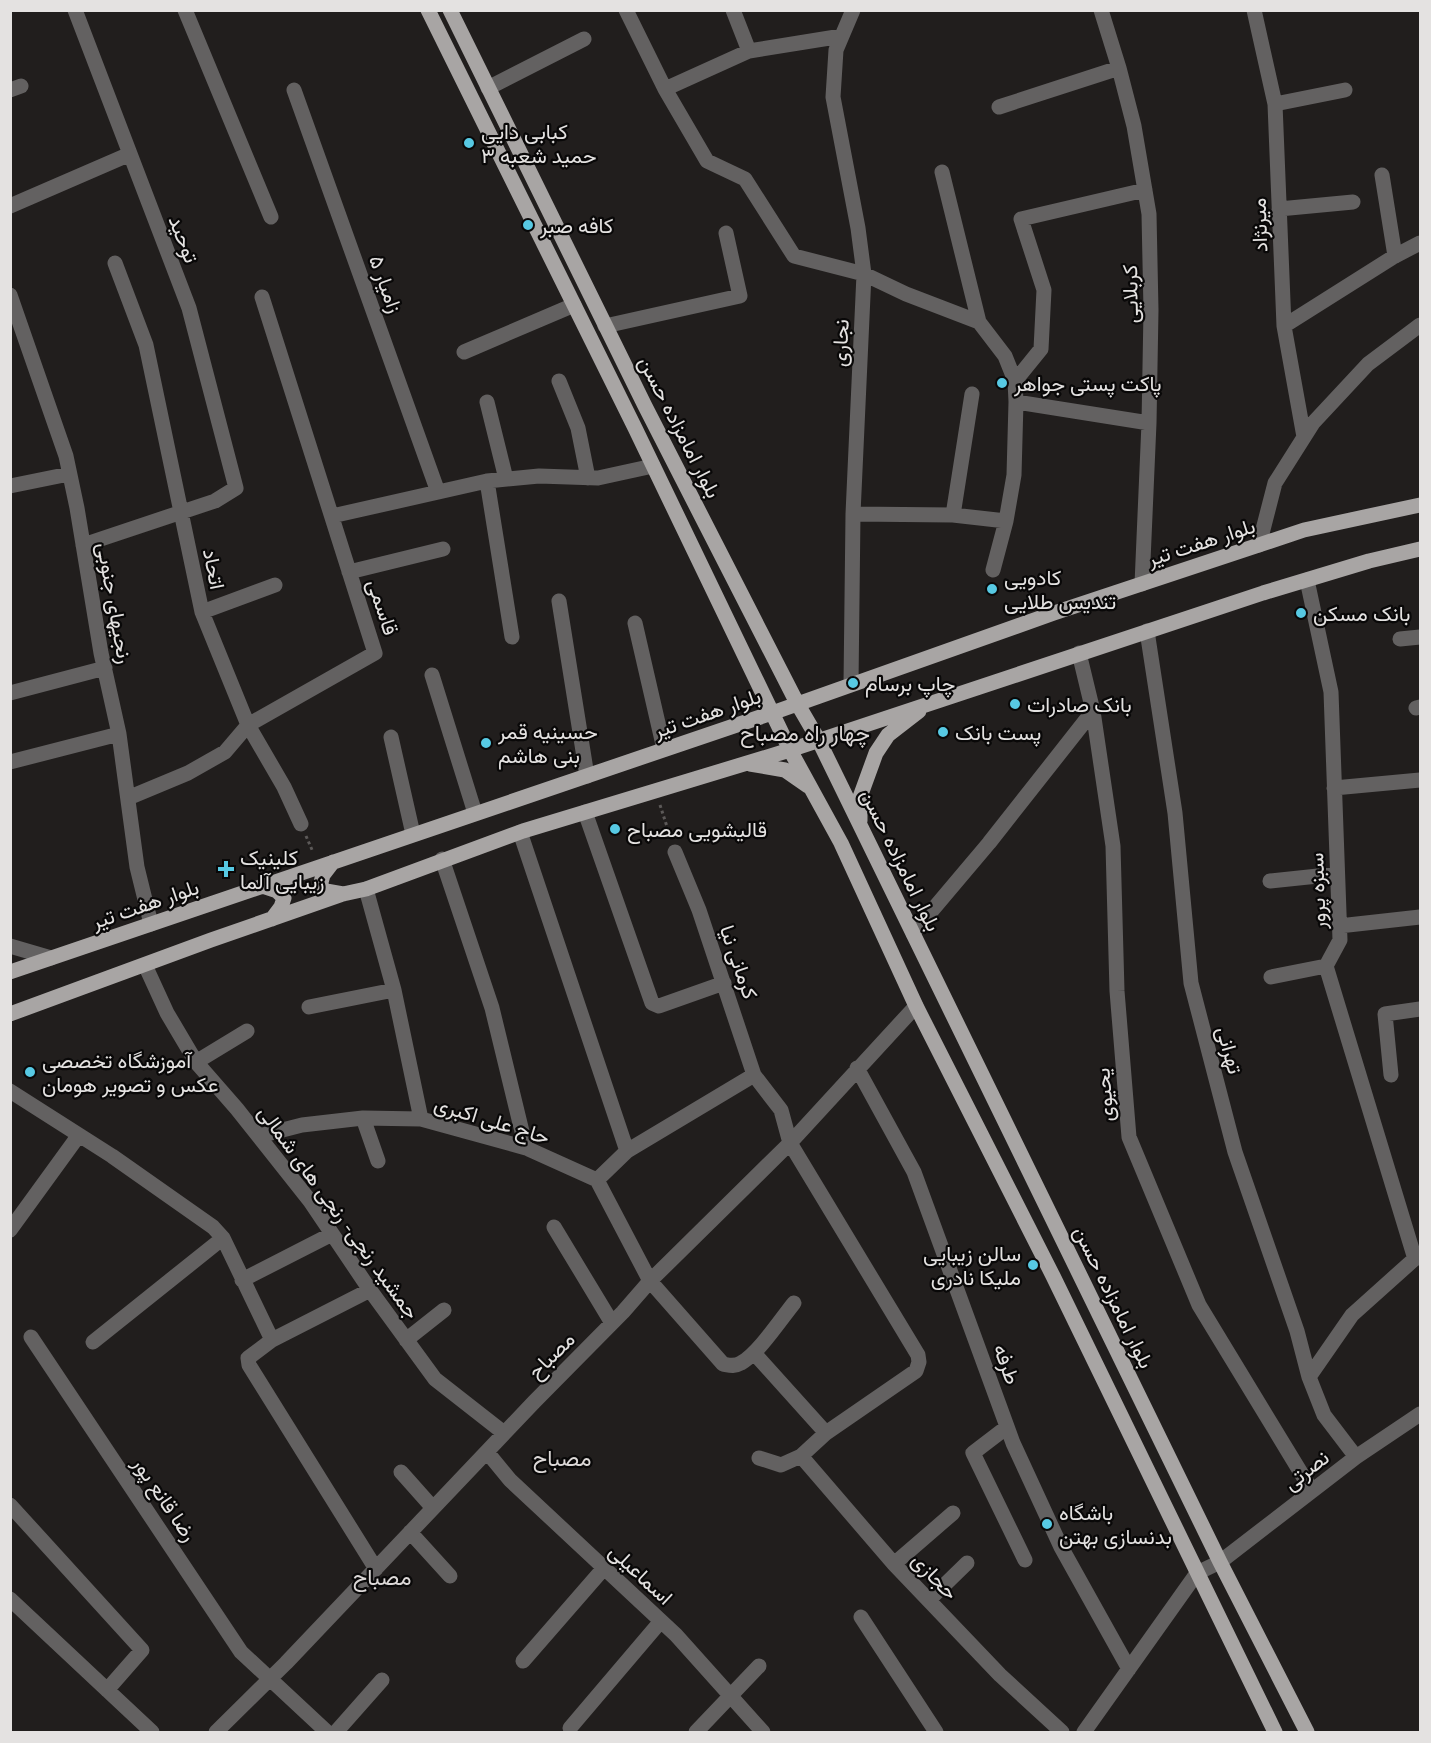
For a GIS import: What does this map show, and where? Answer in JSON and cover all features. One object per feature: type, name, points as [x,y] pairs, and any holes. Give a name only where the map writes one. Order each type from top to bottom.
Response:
[{"type":"main road","name":"بلوار امامزاده حسن","points":[[428,10],[790,750],[841,843],[916,1006],[1053,1276],[1275,1732]]},
{"type":"main road","name":"بلوار امامزاده حسن","points":[[450,10],[605,326],[797,704],[818,739],[1220,1562],[1307,1732]]},
{"type":"main road","points":[[553,262],[562,263],[569,252]]},
{"type":"main road","name":"بلوار هفت تیر","points":[[10,972],[1304,530],[1420,505]]},
{"type":"main road","points":[[10,1014],[343,894],[366,889],[520,832],[790,750],[1078,653],[1306,580],[1369,561],[1420,549]]},
{"type":"main road","points":[[860,825],[860,797],[876,753],[888,735],[933,701]]},
{"type":"main road","points":[[744,764],[785,770],[811,788]]},
{"type":"main road","points":[[326,864],[320,886],[326,891],[343,894]]},
{"type":"main road","points":[[261,886],[277,891],[284,898],[272,920]]},
{"type":"street","name":"توحید","points":[[75,10],[189,308],[236,488],[215,501],[182,512]]},
{"type":"street","points":[[184,10],[271,217]]},
{"type":"street","points":[[626,10],[665,90],[707,161],[745,179],[794,256],[864,274],[906,294],[979,322]]},
{"type":"street","points":[[733,10],[749,51]]},
{"type":"street","name":"نجاری","points":[[852,684],[853,514],[864,274],[858,228],[833,97],[836,50],[853,10]]},
{"type":"street","name":"کربلایی","points":[[1101,10],[1134,126],[1149,214],[1151,298],[1149,423],[1142,584]]},
{"type":"street","name":"میرنژاد","points":[[1254,10],[1275,105],[1284,326],[1304,437]]},
{"type":"street","points":[[665,90],[749,51],[842,36]]},
{"type":"street","points":[[488,88],[584,39]]},
{"type":"street","points":[[999,107],[1119,68]]},
{"type":"street","name":"زامیار ۵","points":[[294,90],[438,492]]},
{"type":"street","points":[[1275,105],[1345,90]]},
{"type":"street","points":[[10,206],[130,154]]},
{"type":"street","points":[[942,172],[979,322],[1005,356],[1015,381],[1017,402],[1014,475],[1006,521],[993,570]]},
{"type":"street","points":[[1382,175],[1395,256]]},
{"type":"street","points":[[1015,381],[1041,349],[1044,290],[1021,219],[1145,190]]},
{"type":"street","points":[[1279,209],[1353,202]]},
{"type":"street","points":[[605,326],[740,296],[726,233]]},
{"type":"street","points":[[1284,326],[1395,256],[1420,243]]},
{"type":"street","name":"اتحاد","points":[[116,263],[146,345],[202,612],[248,725],[284,787],[301,824]]},
{"type":"street","name":"رنجیهای جنوبی","points":[[10,295],[66,456],[119,734],[137,867],[151,924]]},
{"type":"street","name":"قاسمی","points":[[128,798],[188,773],[225,752],[248,725],[375,653],[262,297]]},
{"type":"street","points":[[464,352],[574,305]]},
{"type":"street","points":[[1259,545],[1275,483],[1313,423],[1368,364],[1420,325]]},
{"type":"street","points":[[559,381],[578,428],[588,478]]},
{"type":"street","points":[[953,515],[972,394]]},
{"type":"street","points":[[487,402],[506,479]]},
{"type":"street","points":[[1017,402],[1149,423]]},
{"type":"street","points":[[332,516],[487,481],[539,476],[598,478],[653,466]]},
{"type":"street","points":[[10,486],[69,474]]},
{"type":"street","points":[[487,481],[512,637]]},
{"type":"street","points":[[83,545],[182,512]]},
{"type":"street","points":[[853,514],[953,515],[1006,521]]},
{"type":"street","points":[[349,572],[443,549]]},
{"type":"street","name":"سبزه پرور","points":[[1306,580],[1331,692],[1340,940],[1326,966]]},
{"type":"street","points":[[202,612],[276,585]]},
{"type":"street","points":[[559,601],[587,776]]},
{"type":"street","points":[[634,623],[664,749]]},
{"type":"street","name":"تهرانی","points":[[1147,631],[1175,813],[1191,983],[1235,1152],[1296,1331],[1309,1377],[1324,1415],[1356,1457]]},
{"type":"street","points":[[1400,639],[1420,637]]},
{"type":"street","name":"یحیوی","points":[[1078,653],[1093,711],[1113,846],[1117,991],[1129,1137],[1199,1305],[1312,1491]]},
{"type":"street","points":[[10,693],[105,668]]},
{"type":"street","points":[[432,675],[475,813]]},
{"type":"street","points":[[913,933],[989,843],[1093,711]]},
{"type":"street","points":[[10,762],[119,734]]},
{"type":"street","points":[[391,737],[413,834]]},
{"type":"street","points":[[1334,788],[1420,780]]},
{"type":"street","points":[[585,812],[652,1003],[659,1006],[724,983]]},
{"type":"street","points":[[520,832],[627,1151]]},
{"type":"street","name":"کرمانی نیا","points":[[675,852],[699,910],[754,1075],[781,1110],[790,1143],[918,1355],[919,1362],[916,1371],[826,1433],[801,1455]]},
{"type":"street","points":[[442,860],[492,1008],[526,1148]]},
{"type":"street","points":[[1270,881],[1337,874]]},
{"type":"street","points":[[366,889],[394,990],[421,1119]]},
{"type":"street","points":[[1339,926],[1420,917]]},
{"type":"street","points":[[10,946],[51,958]]},
{"type":"street","name":"جمشید رنجی - رنجی های شمالی","points":[[145,965],[167,1013],[196,1062],[310,1201],[370,1290],[435,1379],[504,1433]]},
{"type":"street","points":[[1271,977],[1326,966],[1418,1257],[1352,1315],[1309,1377]]},
{"type":"street","points":[[309,1007],[394,990]]},
{"type":"street","name":"مصباح","points":[[216,1732],[376,1569],[650,1281],[790,1143],[916,1006]]},
{"type":"street","points":[[1390,1075],[1385,1014],[1420,1009]]},
{"type":"street","points":[[196,1062],[247,1031]]},
{"type":"street","name":"طرفه","points":[[857,1068],[914,1172],[1007,1427],[1061,1547],[1129,1669]]},
{"type":"street","points":[[754,1075],[627,1151],[597,1180],[650,1281],[723,1364],[732,1366],[741,1364],[754,1353],[794,1303]]},
{"type":"street","points":[[10,1091],[112,1156],[213,1227],[223,1238],[272,1340]]},
{"type":"street","points":[[363,1118],[378,1161]]},
{"type":"street","name":"حاج علی اکبری","points":[[259,1136],[303,1125],[363,1118],[421,1119],[526,1148],[597,1180]]},
{"type":"street","points":[[10,1230],[79,1136]]},
{"type":"street","points":[[554,1227],[612,1323]]},
{"type":"street","points":[[242,1280],[332,1234]]},
{"type":"street","points":[[93,1342],[223,1238]]},
{"type":"street","points":[[370,1290],[272,1340],[248,1358],[249,1365],[376,1569]]},
{"type":"street","points":[[406,1340],[444,1310]]},
{"type":"street","name":"رضا قانع پور","points":[[31,1337],[241,1652],[327,1732]]},
{"type":"street","points":[[754,1353],[826,1433]]},
{"type":"street","name":"نصرتی","points":[[1197,1574],[1220,1562],[1356,1457],[1420,1414]]},
{"type":"street","points":[[1007,1427],[973,1453],[1025,1560]]},
{"type":"street","name":"اسماعیلی","points":[[487,1452],[510,1480],[661,1621],[763,1732]]},
{"type":"street","points":[[759,1458],[781,1465],[801,1455]]},
{"type":"street","name":"حجازی","points":[[801,1455],[894,1564],[1000,1675],[1062,1732]]},
{"type":"street","points":[[401,1472],[433,1508]]},
{"type":"street","points":[[10,1505],[142,1650],[107,1690]]},
{"type":"street","points":[[894,1564],[953,1513]]},
{"type":"street","points":[[410,1532],[450,1576]]},
{"type":"street","points":[[929,1600],[967,1563]]},
{"type":"street","points":[[523,1660],[604,1568]]},
{"type":"street","points":[[1084,1732],[1197,1574]]},
{"type":"street","points":[[10,1599],[152,1732]]},
{"type":"street","points":[[861,1617],[936,1732]]},
{"type":"street","points":[[570,1728],[661,1621]]},
{"type":"street","points":[[696,1732],[759,1666]]},
{"type":"street","points":[[336,1732],[382,1680]]},
{"type":"path","points":[[656,791],[675,852]]},
{"type":"path","points":[[301,824],[326,864]]},
{"type":"place","name":"کبابی دایی حمید شعبه ۳","points":[[469,143]]},
{"type":"place","name":"کافه صبر","points":[[528,225]]},
{"type":"place","name":"پاکت پستی جواهر","points":[[1002,383]]},
{"type":"place","name":"کادویی تندیس طلایی","points":[[992,589]]},
{"type":"place","name":"بانک مسکن","points":[[1301,613]]},
{"type":"place","name":"چاپ برسام","points":[[853,683]]},
{"type":"place","name":"بانک صادرات","points":[[1015,704]]},
{"type":"place","name":"پست بانک","points":[[943,732]]},
{"type":"place","name":"حسینیه قمر بنی هاشم","points":[[486,743]]},
{"type":"place","name":"قالیشویی مصباح","points":[[615,829]]},
{"type":"place","name":"کلینیک زیبایی آلما","points":[[226,869]]},
{"type":"place","name":"آموزشگاه تخصصی عکس و تصویر هومان","points":[[30,1072]]},
{"type":"place","name":"سالن زیبایی ملیکا نادری","points":[[1033,1265]]},
{"type":"place","name":"باشگاه بدنسازی بهتن","points":[[1047,1524]]},
{"type":"district","name":"چهار راه مصباح","points":[[805,733]]},
{"type":"district","name":"مصباح","points":[[562,1458]]},
{"type":"district","name":"مصباح","points":[[382,1577]]}]
